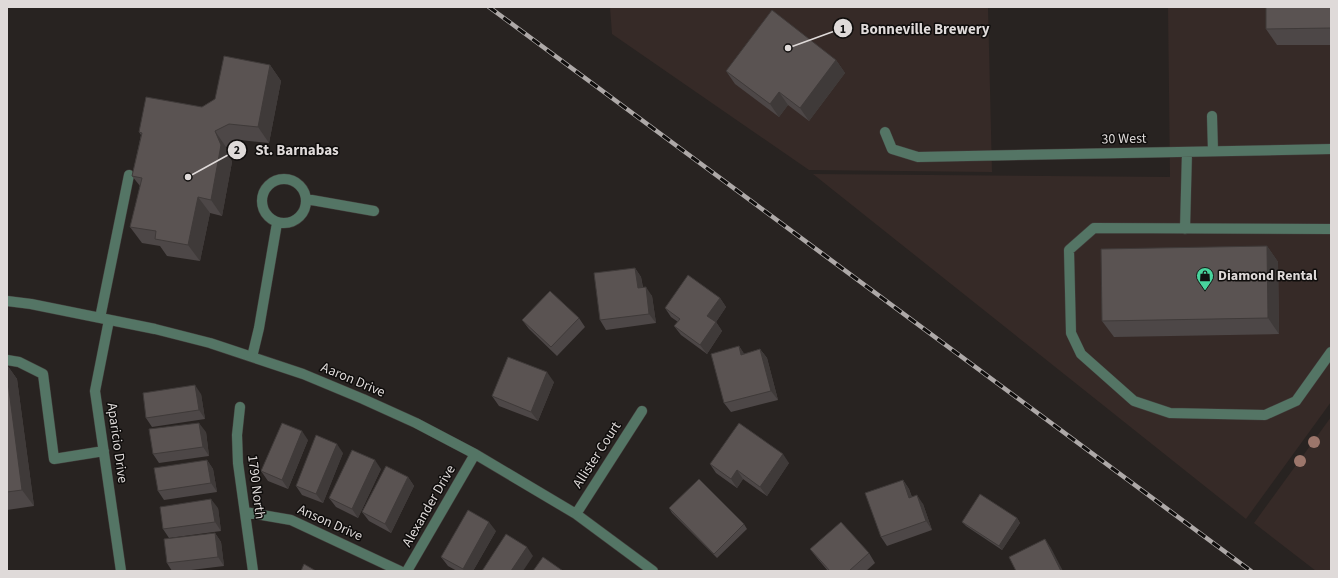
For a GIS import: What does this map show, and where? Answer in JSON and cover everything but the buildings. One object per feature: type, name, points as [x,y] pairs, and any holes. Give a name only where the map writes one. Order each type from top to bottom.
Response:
[{"type":"street","points":[[1212,116],[1213,152]]},
{"type":"street","name":"30 West","points":[[884,132],[892,149],[918,157],[1331,149]]},
{"type":"street","points":[[1185,229],[1188,152]]},
{"type":"street","name":"Aparicio Drive","points":[[121,571],[95,391],[105,319],[129,175]]},
{"type":"street","points":[[277,180],[291,180],[300,186],[304,192],[306,199],[305,210],[298,219],[288,224],[277,223],[268,218],[262,208],[262,198],[268,185],[277,180]]},
{"type":"street","points":[[306,199],[374,211]]},
{"type":"street","points":[[252,357],[277,223]]},
{"type":"street","points":[[1331,229],[1094,228],[1069,250],[1071,333],[1081,354],[1134,401],[1170,413],[1265,415],[1296,401],[1331,352]]},
{"type":"street","name":"Aaron Drive","points":[[7,301],[31,304],[156,329],[210,343],[303,374],[363,398],[416,423],[475,454],[576,514],[653,571]]},
{"type":"street","points":[[7,360],[19,362],[43,374],[54,459],[104,451]]},
{"type":"street","name":"1790 North","points":[[240,407],[236,435],[238,463],[253,571]]},
{"type":"street","name":"Allister Court","points":[[576,514],[642,411]]},
{"type":"street","name":"Alexander Drive","points":[[408,571],[475,454]]},
{"type":"street","name":"Anson Drive","points":[[245,512],[290,520],[400,571]]},
{"type":"shaded area","points":[[610,7],[988,7],[992,172],[809,170],[612,34]]},
{"type":"shaded area","points":[[1168,7],[1331,7],[1331,402],[1246,519],[813,174],[1170,177]]},
{"type":"shaded area","points":[[1331,417],[1331,571],[1316,571],[1254,523]]},
{"type":"railway","points":[[489,7],[1251,571]]},
{"type":"place","name":"Bonneville Brewery","points":[[788,48]]},
{"type":"place","name":"St. Barnabas","points":[[188,177]]},
{"type":"place","name":"Diamond Rental","points":[[1205,291]]}]
